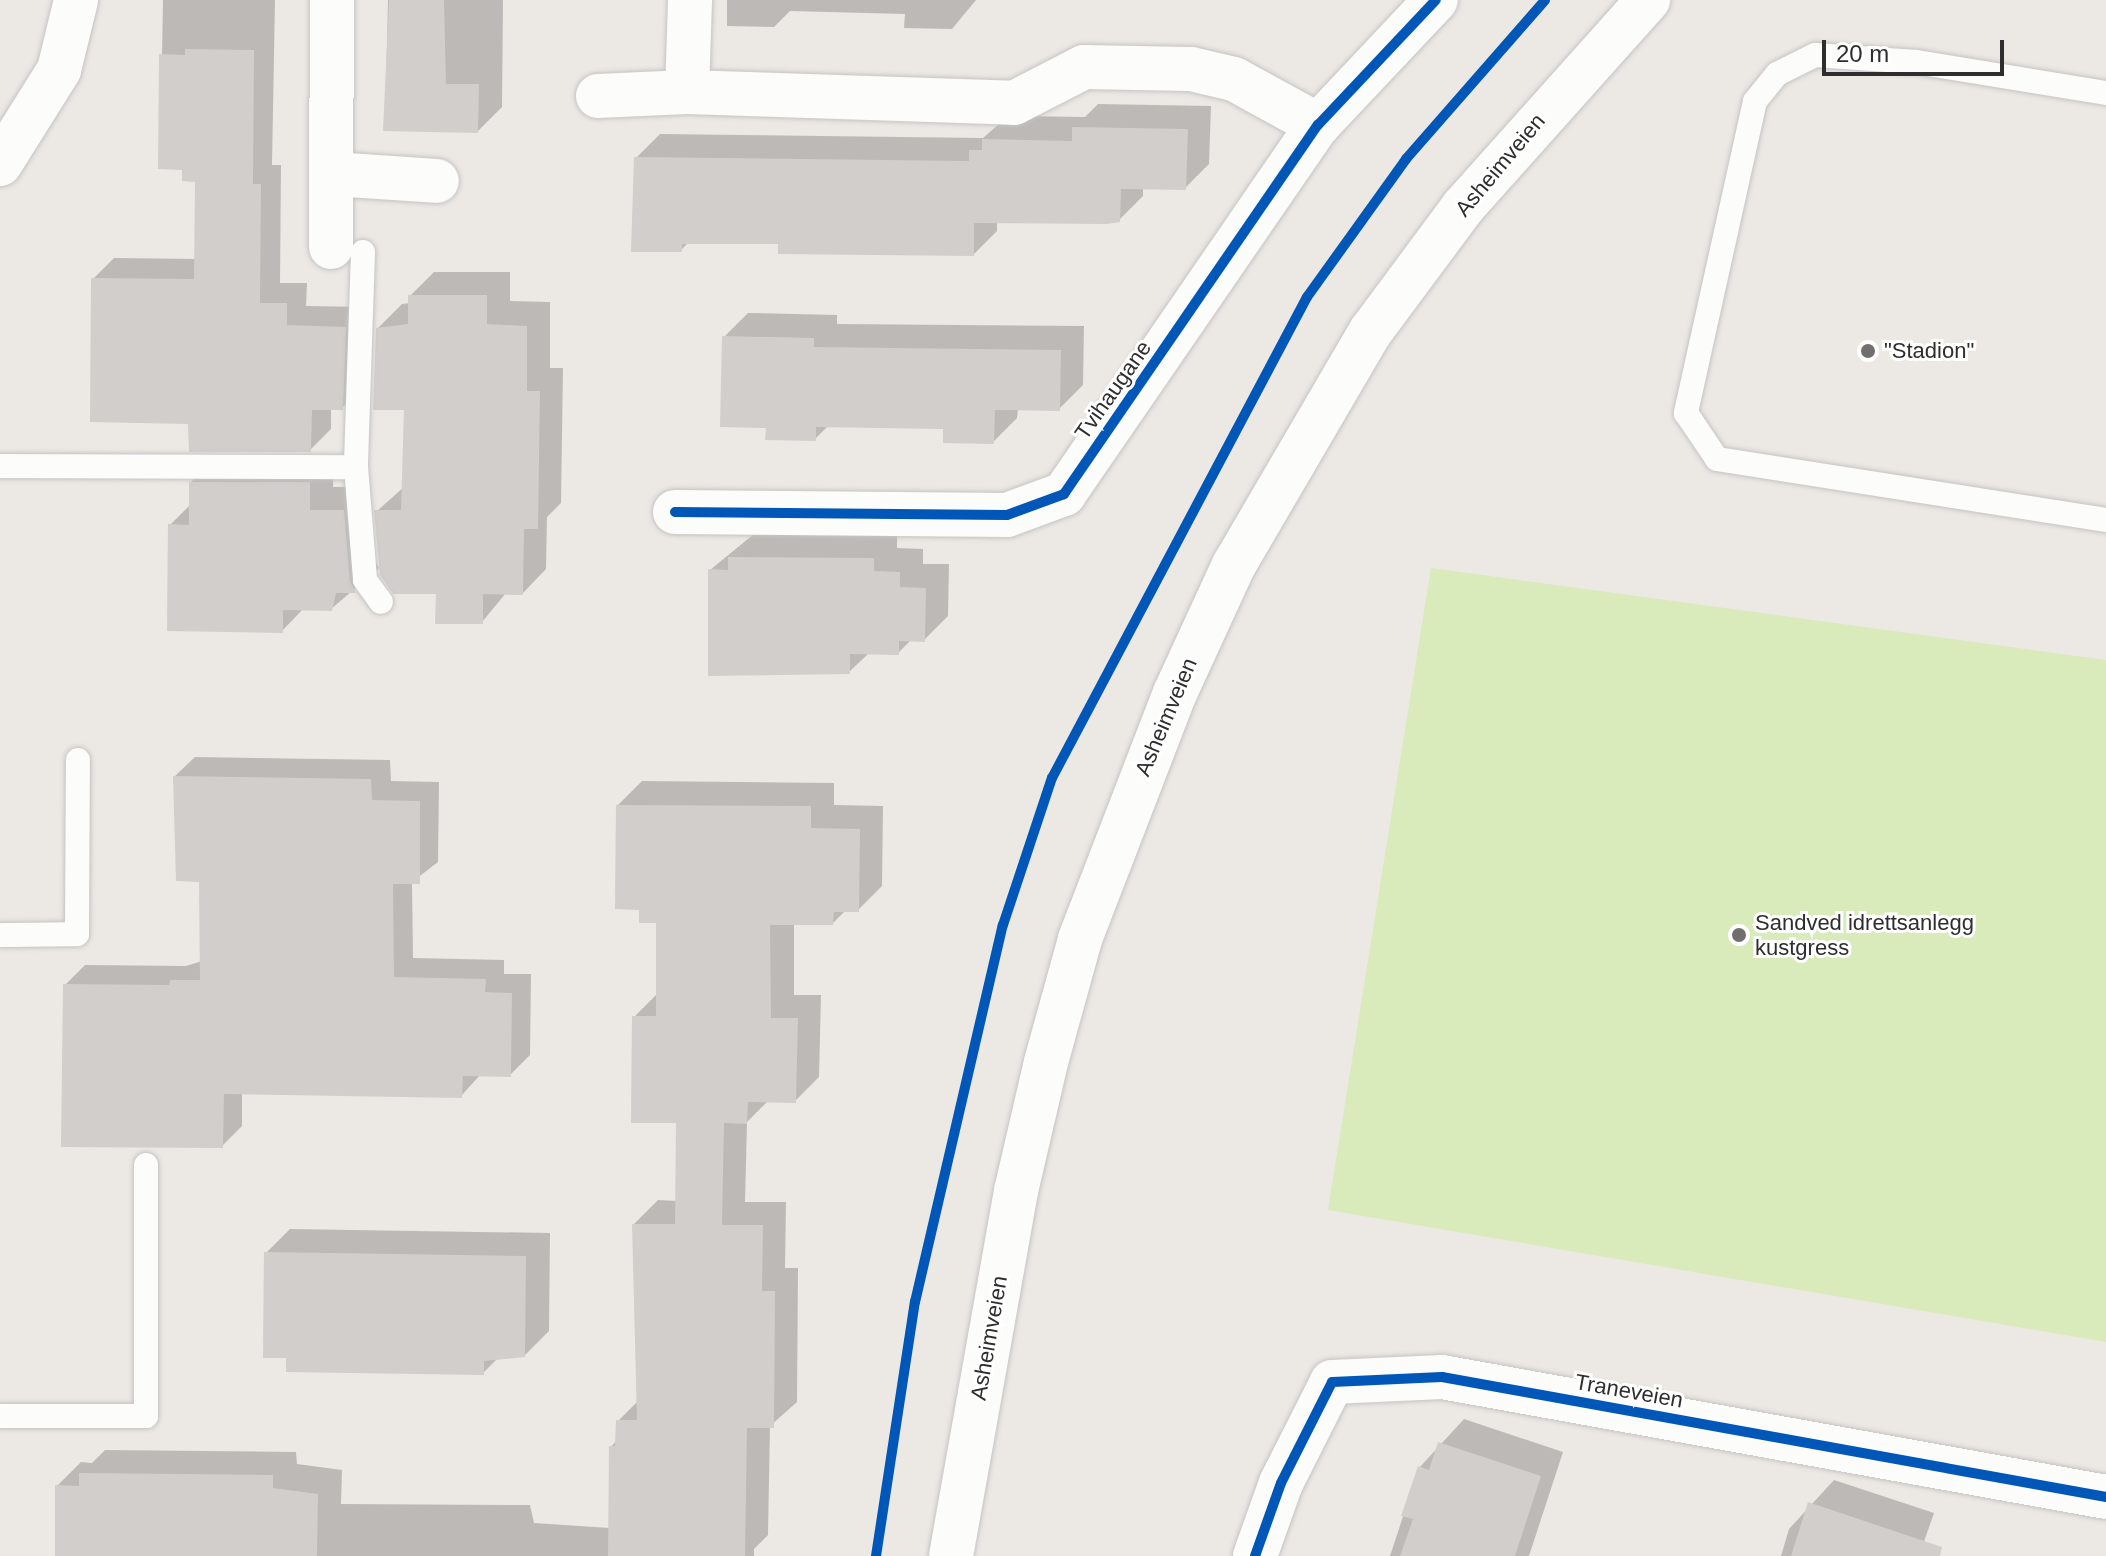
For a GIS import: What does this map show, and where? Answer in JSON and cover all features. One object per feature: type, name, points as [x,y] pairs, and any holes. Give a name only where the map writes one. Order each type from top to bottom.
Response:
[{"type":"street","points":[[0,164],[59,70],[76,0]]},
{"type":"street","points":[[332,0],[332,174],[347,250]]},
{"type":"street","points":[[687,92],[690,0]]},
{"type":"street","name":"Tvihaugane","points":[[675,512],[1007,515],[1064,494],[1318,125],[1436,0]]},
{"type":"street","name":"Asheimveien","points":[[951,1556],[1004,1253],[1046,1062],[1080,939],[1175,693],[1234,565],[1371,331],[1463,207],[1648,0]]},
{"type":"street","points":[[598,96],[687,92],[1014,103],[1084,67],[1191,69],[1234,79],[1318,125]]},
{"type":"street","points":[[332,174],[437,181]]},
{"type":"street","name":"Traneveien","points":[[1255,1556],[1281,1483],[1332,1382],[1442,1377],[2106,1497]]},
{"type":"lane","points":[[2106,93],[1916,62],[1815,55],[1777,74],[1755,101],[1686,413],[1717,459],[2106,520]]},
{"type":"lane","points":[[347,250],[356,467],[365,580],[381,602]]},
{"type":"lane","points":[[0,466],[356,467]]},
{"type":"lane","points":[[0,935],[77,934],[78,760]]},
{"type":"lane","points":[[0,1416],[146,1416],[146,1165]]},
{"type":"green space","name":"Sandved idrettsanlegg kustgress","points":[[1431,568],[2106,660],[2106,1342],[1328,1210]]},
{"type":"building","points":[[389,0],[444,0],[446,84],[479,84],[478,133],[383,131]]},
{"type":"building","points":[[185,49],[254,50],[253,184],[261,184],[260,303],[287,303],[287,325],[346,327],[343,410],[312,410],[311,452],[189,452],[188,424],[90,422],[91,278],[194,279],[195,182],[182,181],[182,170],[158,169],[159,54],[185,55]]},
{"type":"building","points":[[1072,127],[1188,129],[1186,190],[1121,189],[1120,222],[974,223],[974,256],[778,254],[778,244],[682,244],[682,252],[631,252],[634,157],[969,161],[969,150],[982,150],[982,139],[1072,141]]},
{"type":"building","points":[[408,295],[487,295],[487,324],[527,326],[527,391],[540,391],[538,529],[524,529],[523,595],[483,594],[483,624],[435,624],[436,594],[393,594],[380,575],[374,510],[401,510],[404,410],[373,410],[376,328],[408,324]]},
{"type":"building","points":[[722,336],[814,338],[814,347],[1061,350],[1060,411],[995,410],[994,444],[943,443],[943,429],[816,427],[816,441],[765,440],[766,428],[720,427]]},
{"type":"building","points":[[189,482],[310,482],[310,510],[344,510],[350,581],[356,593],[336,593],[332,611],[283,610],[283,633],[167,631],[168,524],[189,525]]},
{"type":"building","points":[[728,557],[874,558],[874,571],[900,572],[900,587],[926,588],[925,642],[899,641],[899,655],[850,654],[850,674],[708,676],[708,569],[728,570]]},
{"type":"building","points":[[173,776],[371,779],[372,800],[420,801],[420,884],[393,884],[394,977],[486,979],[485,992],[512,993],[511,1077],[463,1076],[462,1098],[224,1094],[223,1148],[61,1147],[63,984],[169,985],[170,980],[200,980],[199,882],[176,881]]},
{"type":"building","points":[[616,805],[811,806],[811,828],[860,829],[859,912],[834,912],[833,925],[770,925],[771,1018],[798,1018],[796,1103],[748,1102],[747,1124],[724,1123],[722,1225],[763,1225],[762,1291],[775,1291],[774,1428],[747,1428],[745,1556],[608,1556],[609,1446],[615,1446],[616,1420],[637,1420],[632,1224],[675,1224],[676,1123],[631,1123],[632,1016],[656,1016],[656,923],[639,923],[639,910],[615,909]]},
{"type":"building","points":[[264,1252],[526,1256],[525,1357],[484,1361],[484,1375],[286,1372],[286,1358],[263,1358]]},
{"type":"building","points":[[1438,1442],[1541,1476],[1515,1556],[1400,1556],[1413,1519],[1401,1516],[1418,1466],[1429,1470]]},
{"type":"building","points":[[79,1473],[273,1475],[273,1488],[318,1494],[317,1556],[55,1556],[55,1485],[79,1486]]},
{"type":"building","points":[[1808,1502],[1942,1547],[1940,1556],[1791,1556]]},
{"type":"cycle path","points":[[675,512],[1007,515],[1064,494],[1318,125],[1436,0]]},
{"type":"cycle path","points":[[876,1556],[915,1302],[1003,925],[1052,778],[1307,297],[1406,159],[1545,0]]},
{"type":"cycle path","points":[[1255,1556],[1281,1483],[1332,1382],[1442,1377],[2106,1497]]},
{"type":"place","name":"\"Stadion\"","points":[[1868,351]]},
{"type":"place","name":"Sandved idrettsanlegg kustgress","points":[[1739,935]]}]
